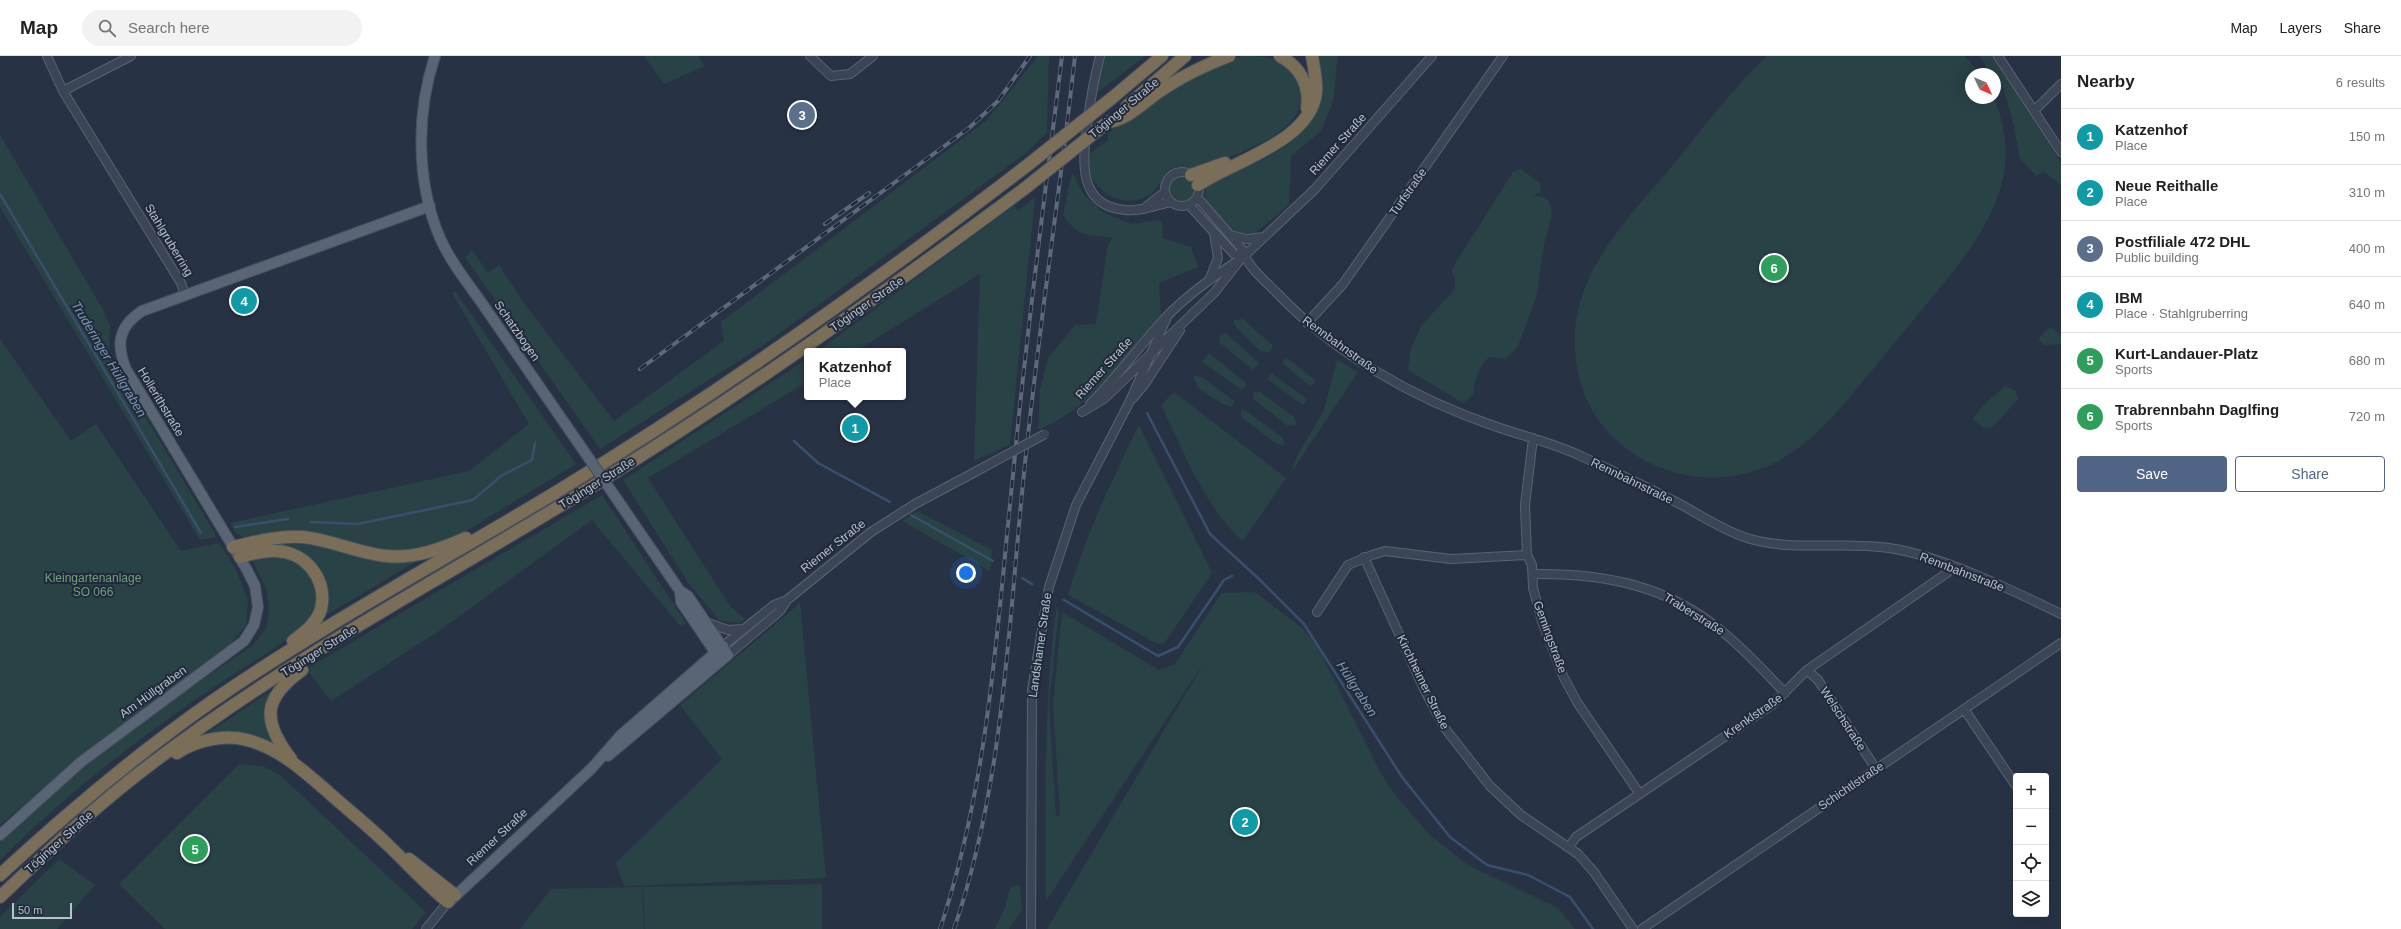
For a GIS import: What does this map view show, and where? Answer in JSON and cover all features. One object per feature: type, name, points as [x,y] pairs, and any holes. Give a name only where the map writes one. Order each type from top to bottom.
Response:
[{"type":"highway","name":"Töginger Straße","points":[[0,875],[89,794],[159,740],[230,690],[318,633],[513,517],[701,401],[813,324],[1029,164],[1162,56]]},
{"type":"highway","name":"Töginger Straße","points":[[805,348],[1024,189],[1108,122],[1185,56]]},
{"type":"highway","points":[[1108,122],[1119,121],[1167,87],[1212,62],[1228,56]]},
{"type":"highway","points":[[1280,56],[1294,66],[1303,78],[1308,96],[1306,115]]},
{"type":"highway","points":[[1198,191],[1244,160],[1281,141],[1297,127],[1306,115],[1316,93],[1312,56]]},
{"type":"highway","points":[[1191,175],[1225,163],[1244,160]]},
{"type":"highway","name":"Töginger Straße","points":[[0,897],[57,842],[156,760],[224,711],[332,642],[670,438],[804,349]]},
{"type":"highway","points":[[233,546],[273,539],[302,537],[387,556],[415,556],[442,548],[466,538],[500,517],[513,517]]},
{"type":"highway","points":[[230,690],[245,672],[301,635],[312,625],[320,610],[322,598],[321,585],[316,573],[306,562],[293,554],[276,551],[240,557]]},
{"type":"highway","points":[[332,642],[321,657],[284,683],[275,696],[270,717],[273,733],[296,764],[389,846],[419,877],[452,899]]},
{"type":"highway","points":[[156,760],[170,758],[188,746],[212,739],[230,738],[246,740],[261,745],[296,764]]},
{"type":"main road","name":"Schatzbogen","points":[[435,56],[427,87],[422,126],[422,164],[430,206],[440,238],[451,258],[680,591],[688,596],[708,623],[722,654]]},
{"type":"main road","name":"Stahlgruberring","points":[[185,295],[430,206]]},
{"type":"main road","name":"Hollerithstraße","points":[[185,295],[142,311],[132,318],[121,335],[120,346],[122,359],[126,370],[233,546]]},
{"type":"main road","name":"Am Hüllgraben","points":[[0,835],[81,762],[244,641],[254,625],[258,607],[255,586],[233,546]]},
{"type":"main road","name":"Schatzbogen","points":[[680,591],[681,602],[722,654]]},
{"type":"main road","name":"Riemer Straße","points":[[452,899],[592,768],[627,730],[722,654]]},
{"type":"street","name":"Stahlgruberring","points":[[47,56],[63,91],[181,283],[185,295]]},
{"type":"street","points":[[63,91],[131,56]]},
{"type":"street","points":[[810,56],[831,76],[850,74],[873,56]]},
{"type":"street","points":[[1100,56],[1090,100],[1083,157],[1086,181],[1097,198],[1110,207],[1125,210],[1145,208],[1171,202]]},
{"type":"street","name":"Riemer Straße","points":[[1242,258],[1210,278],[1168,315],[1128,364],[1082,412],[1105,398],[1224,282],[1242,258],[1315,189],[1432,56]]},
{"type":"street","name":"Turfstraße","points":[[1307,322],[1343,284],[1503,56]]},
{"type":"street","points":[[1998,56],[2061,152]]},
{"type":"street","points":[[2034,111],[2061,84]]},
{"type":"street","points":[[1191,175],[1180,172],[1170,177],[1165,186],[1165,192],[1171,202],[1179,206],[1189,205],[1198,191]]},
{"type":"street","name":"Rennbahnstraße","points":[[1191,175],[1198,191],[1242,249],[1242,258]]},
{"type":"street","points":[[1145,208],[1165,192]]},
{"type":"street","name":"Rennbahnstraße","points":[[1189,205],[1234,254],[1242,258],[1307,322],[1375,371],[1436,403],[1494,426],[1571,452],[1651,489],[1729,531],[1747,538],[1766,542],[1806,546],[1868,546],[1890,548],[1923,556],[1952,566],[2061,614]]},
{"type":"street","points":[[1210,278],[1218,258],[1214,232]]},
{"type":"street","points":[[1230,235],[1247,239],[1264,237]]},
{"type":"street","name":"Landshamer Straße","points":[[1031,929],[1032,690],[1043,615],[1061,545],[1076,505],[1129,403],[1168,315]]},
{"type":"street","name":"Landshamer Straße","points":[[1129,403],[1144,385],[1185,321]]},
{"type":"street","name":"Riemer Straße","points":[[722,654],[746,628],[774,605],[787,600],[871,532],[915,504],[1045,434]]},
{"type":"street","name":"Gemingstraße","points":[[1533,438],[1525,505],[1527,555],[1532,565],[1533,588],[1542,621],[1563,676],[1577,702],[1639,793]]},
{"type":"street","points":[[1317,612],[1348,565],[1364,557],[1385,551],[1451,559],[1527,555]]},
{"type":"street","name":"Kirchheimer Straße","points":[[1364,557],[1424,689],[1444,727],[1490,786],[1521,815],[1569,847],[1594,872],[1634,929]]},
{"type":"street","name":"Krenklstraße","points":[[1569,847],[1576,837],[1639,793],[1773,704],[1807,670],[1948,574],[1952,566]]},
{"type":"street","name":"Traberstraße","points":[[1533,574],[1572,574],[1601,577],[1660,593],[1684,605],[1724,632],[1785,693]]},
{"type":"street","name":"Riemer Straße","points":[[722,654],[780,611],[787,600]]},
{"type":"street","points":[[708,623],[728,630],[746,628]]},
{"type":"street","name":"Schichtlstraße","points":[[1642,929],[2061,643]]},
{"type":"street","name":"Welschstraße","points":[[1807,670],[1818,680],[1876,769]]},
{"type":"street","points":[[1964,709],[2013,782]]},
{"type":"street","name":"Riemer Straße","points":[[426,929],[452,899]]},
{"type":"green space","points":[[644,56],[698,56],[705,66],[664,84]]},
{"type":"green space","points":[[1038,56],[1049,56],[1047,132],[1026,153],[765,344],[600,449],[465,257],[472,250],[488,273],[499,265],[524,303],[614,421],[724,341],[721,322],[987,120]]},
{"type":"green space","points":[[1103,56],[1145,56],[1097,93]]},
{"type":"green space","points":[[1242,56],[1258,56],[1278,61],[1290,70],[1297,78],[1300,90],[1300,105],[1291,122],[1267,140],[1252,148],[1221,160],[1194,168],[1178,167],[1169,170],[1156,189],[1150,195],[1142,199],[1133,201],[1125,200],[1116,198],[1101,190],[1091,175],[1089,154],[1108,140],[1108,133],[1172,88],[1189,78],[1206,69]]},
{"type":"green space","points":[[1316,56],[1338,56],[1333,101],[1321,131],[1291,156],[1289,205],[1255,233],[1234,233],[1211,209],[1205,195],[1206,188],[1211,181],[1271,155],[1298,136],[1309,124],[1317,106]]},
{"type":"green space","points":[[1767,56],[1965,56],[1975,68],[1965,68],[1965,104],[1996,104],[2003,127],[2006,154],[2003,179],[1995,204],[1984,227],[1970,249],[1953,272],[1839,410],[1817,432],[1793,452],[1764,468],[1729,477],[1712,478],[1694,476],[1660,468],[1644,460],[1624,447],[1598,420],[1582,387],[1575,352],[1576,320],[1584,290],[1597,262],[1615,236],[1721,106]]},
{"type":"green space","points":[[1979,56],[1993,56],[2001,68],[1988,68]]},
{"type":"green space","points":[[2001,69],[2061,163],[2061,185],[2043,171],[2037,176],[2020,159],[2014,126],[2004,90],[2001,86]]},
{"type":"green space","points":[[0,135],[102,308],[110,325],[109,356],[217,537],[200,540],[0,207]]},
{"type":"green space","points":[[1521,169],[1541,184],[1540,192],[1532,196],[1545,197],[1550,203],[1552,214],[1544,245],[1536,298],[1518,346],[1505,359],[1489,357],[1485,361],[1477,374],[1473,395],[1463,403],[1408,370],[1411,349],[1421,326],[1455,289],[1455,278],[1451,270],[1513,172]]},
{"type":"green space","points":[[1072,172],[1084,195],[1104,213],[1132,224],[1158,220],[1162,223],[1163,238],[1191,247],[1198,267],[1159,283],[1161,315],[1120,364],[1090,396],[1057,421],[1038,430],[1040,390],[1048,358],[1075,325],[1096,324],[1108,244],[1113,238],[1079,232],[1063,215]]},
{"type":"green space","points":[[1182,177],[1191,180],[1194,189],[1191,198],[1182,201],[1173,198],[1170,189],[1173,180]]},
{"type":"green space","points":[[1035,197],[1010,444],[974,461],[980,274],[861,348],[822,348],[1014,206],[1018,211]]},
{"type":"green space","points":[[455,291],[576,464],[450,541],[419,549],[390,550],[247,539],[236,533],[230,523],[469,471],[529,424],[452,293]]},
{"type":"green space","points":[[1243,319],[1273,346],[1269,353],[1259,350],[1233,324],[1234,320]]},
{"type":"green space","points":[[2048,328],[2054,329],[2061,337],[2061,344],[2044,345],[2038,339]]},
{"type":"green space","points":[[1226,333],[1259,363],[1253,370],[1219,342],[1220,336]]},
{"type":"green space","name":"Kleingartenanlage SO 066","points":[[0,339],[71,441],[96,424],[181,551],[219,543],[236,569],[248,600],[246,625],[229,646],[114,730],[0,825]]},
{"type":"green space","points":[[1209,353],[1247,384],[1242,390],[1202,362]]},
{"type":"green space","points":[[1286,357],[1316,381],[1311,387],[1282,363]]},
{"type":"green space","points":[[1337,360],[1358,372],[1291,473],[1297,456],[1324,410]]},
{"type":"green space","points":[[804,361],[804,384],[648,478],[730,606],[745,619],[740,623],[720,621],[689,584],[623,480]]},
{"type":"green space","points":[[1271,373],[1307,399],[1303,405],[1267,379]]},
{"type":"green space","points":[[1193,376],[1202,377],[1234,401],[1232,407],[1223,404],[1198,388]]},
{"type":"green space","points":[[2005,386],[2015,390],[2018,399],[1992,428],[1983,427],[1972,419],[1987,402]]},
{"type":"green space","points":[[1254,391],[1260,392],[1294,417],[1297,425],[1288,426],[1253,399]]},
{"type":"green space","points":[[1174,392],[1286,478],[1243,541],[1229,528],[1206,496],[1161,405]]},
{"type":"green space","points":[[1241,410],[1246,411],[1283,438],[1284,445],[1277,444],[1241,417]]},
{"type":"green space","points":[[1139,425],[1212,573],[1168,638],[1164,643],[1158,644],[1068,595],[1091,529]]},
{"type":"green space","points":[[602,495],[686,623],[681,627],[592,520],[439,631],[331,701],[306,669]]},
{"type":"green space","points":[[917,511],[992,550],[990,571],[902,521]]},
{"type":"green space","points":[[280,543],[317,545],[419,560],[323,617],[315,565],[251,547]]},
{"type":"green space","points":[[264,555],[295,559],[314,579],[316,607],[309,623],[282,643],[212,688],[172,716],[95,774],[46,816],[0,860],[0,842],[51,795],[112,744],[161,707],[252,646],[266,629],[269,610],[266,588],[252,560],[253,558]]},
{"type":"green space","points":[[1222,593],[1256,593],[1301,627],[1316,643],[1380,772],[1395,795],[1430,835],[1468,865],[1558,908],[1575,929],[1047,929],[1205,661],[1046,901],[1047,718],[1056,610],[1059,610],[1049,704],[1056,816],[1060,815],[1053,703],[1062,612],[1159,670],[1174,665]]},
{"type":"green space","points":[[800,603],[826,878],[624,886],[616,863],[722,759],[680,705]]},
{"type":"green space","points":[[274,689],[280,750],[205,735]]},
{"type":"green space","points":[[239,764],[263,766],[280,775],[426,912],[412,929],[165,929],[119,884]]},
{"type":"green space","points":[[59,859],[95,885],[57,929],[0,929],[0,917]]},
{"type":"green space","points":[[822,884],[822,929],[645,929],[643,887]]},
{"type":"green space","points":[[1020,885],[1022,910],[1009,929],[994,929],[1005,908],[1010,887]]},
{"type":"green space","points":[[642,887],[644,929],[520,929],[551,889]]},
{"type":"waterway","name":"Truderinger Hüllgraben","points":[[0,194],[201,533]]},
{"type":"waterway","name":"Hüllgraben","points":[[1147,413],[1210,534],[1259,579],[1304,624],[1402,777],[1450,837],[1487,865],[1528,875],[1570,897],[1593,929]]},
{"type":"waterway","name":"Truderinger Hüllgraben","points":[[794,441],[818,463],[890,502]]},
{"type":"waterway","name":"Truderinger Hüllgraben","points":[[311,522],[358,524],[473,500],[501,476],[532,460],[535,443]]},
{"type":"waterway","name":"Truderinger Hüllgraben","points":[[911,515],[993,561]]},
{"type":"waterway","name":"Truderinger Hüllgraben","points":[[235,527],[288,519]]},
{"type":"waterway","name":"Truderinger Hüllgraben","points":[[1064,600],[1158,656],[1178,647],[1224,580],[1232,576]]},
{"type":"waterway","name":"Truderinger Hüllgraben","points":[[1022,578],[1032,584]]},
{"type":"railway","points":[[640,369],[969,128],[998,101],[1030,56]]},
{"type":"railway","points":[[940,929],[957,874],[970,817],[989,704],[1018,423],[1062,56]]},
{"type":"railway","points":[[954,929],[970,875],[983,820],[1001,709],[1023,483],[1041,323],[1075,56]]},
{"type":"railway","points":[[825,224],[869,193]]},
{"type":"place","name":"Postfiliale 472 DHL","points":[[802,115]]},
{"type":"place","name":"Trabrennbahn Daglfing","points":[[1774,268]]},
{"type":"place","name":"IBM","points":[[244,301]]},
{"type":"place","name":"Katzenhof","points":[[855,428]]},
{"type":"place","name":"Neue Reithalle","points":[[1245,822]]},
{"type":"place","name":"Kurt-Landauer-Platz","points":[[195,849]]}]
